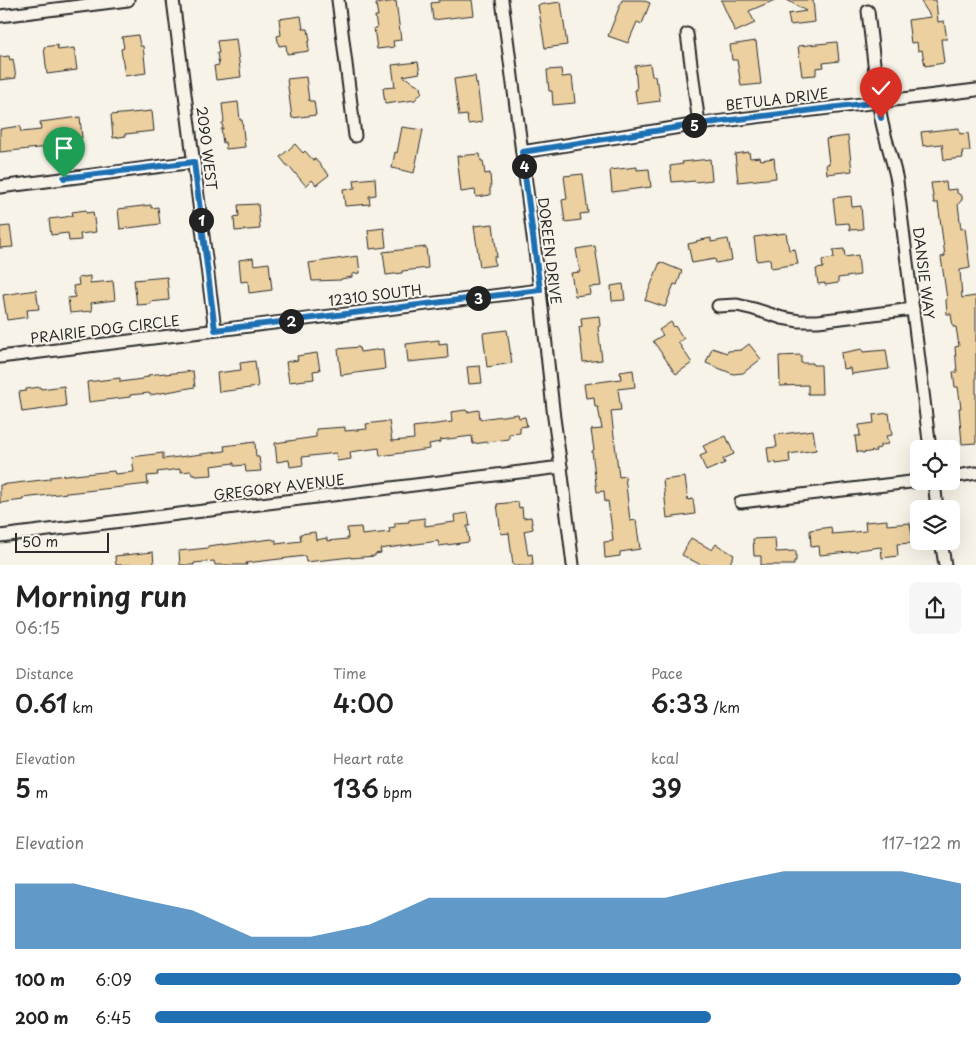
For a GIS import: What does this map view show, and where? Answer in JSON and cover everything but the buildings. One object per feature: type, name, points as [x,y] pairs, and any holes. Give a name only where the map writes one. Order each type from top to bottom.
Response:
[{"type":"street","points":[[0,16],[128,0]]},
{"type":"street","name":"2090 WEST","points":[[173,0],[215,330]]},
{"type":"street","points":[[338,0],[355,136]]},
{"type":"street","name":"DOREEN DRIVE","points":[[502,0],[540,290],[573,565]]},
{"type":"street","name":"DANSIE WAY","points":[[868,11],[879,102],[897,181],[929,440]]},
{"type":"street","points":[[687,34],[699,124]]},
{"type":"street","name":"BETULA DRIVE","points":[[522,152],[699,124],[976,90]]},
{"type":"street","points":[[0,187],[194,162]]},
{"type":"street","name":"12310 SOUTH","points":[[215,330],[540,290]]},
{"type":"street","points":[[718,306],[737,305],[799,321],[818,321],[913,309]]},
{"type":"street","name":"PRAIRIE DOG CIRCLE","points":[[0,357],[215,330]]},
{"type":"street","name":"GREGORY AVENUE","points":[[0,536],[561,467]]},
{"type":"street","points":[[960,476],[976,474]]},
{"type":"street","points":[[741,502],[910,482]]},
{"type":"street","points":[[943,550],[944,565]]},
{"type":"route","points":[[64,178],[194,162],[215,330],[540,290],[522,152],[699,124],[879,102],[881,118]]}]
